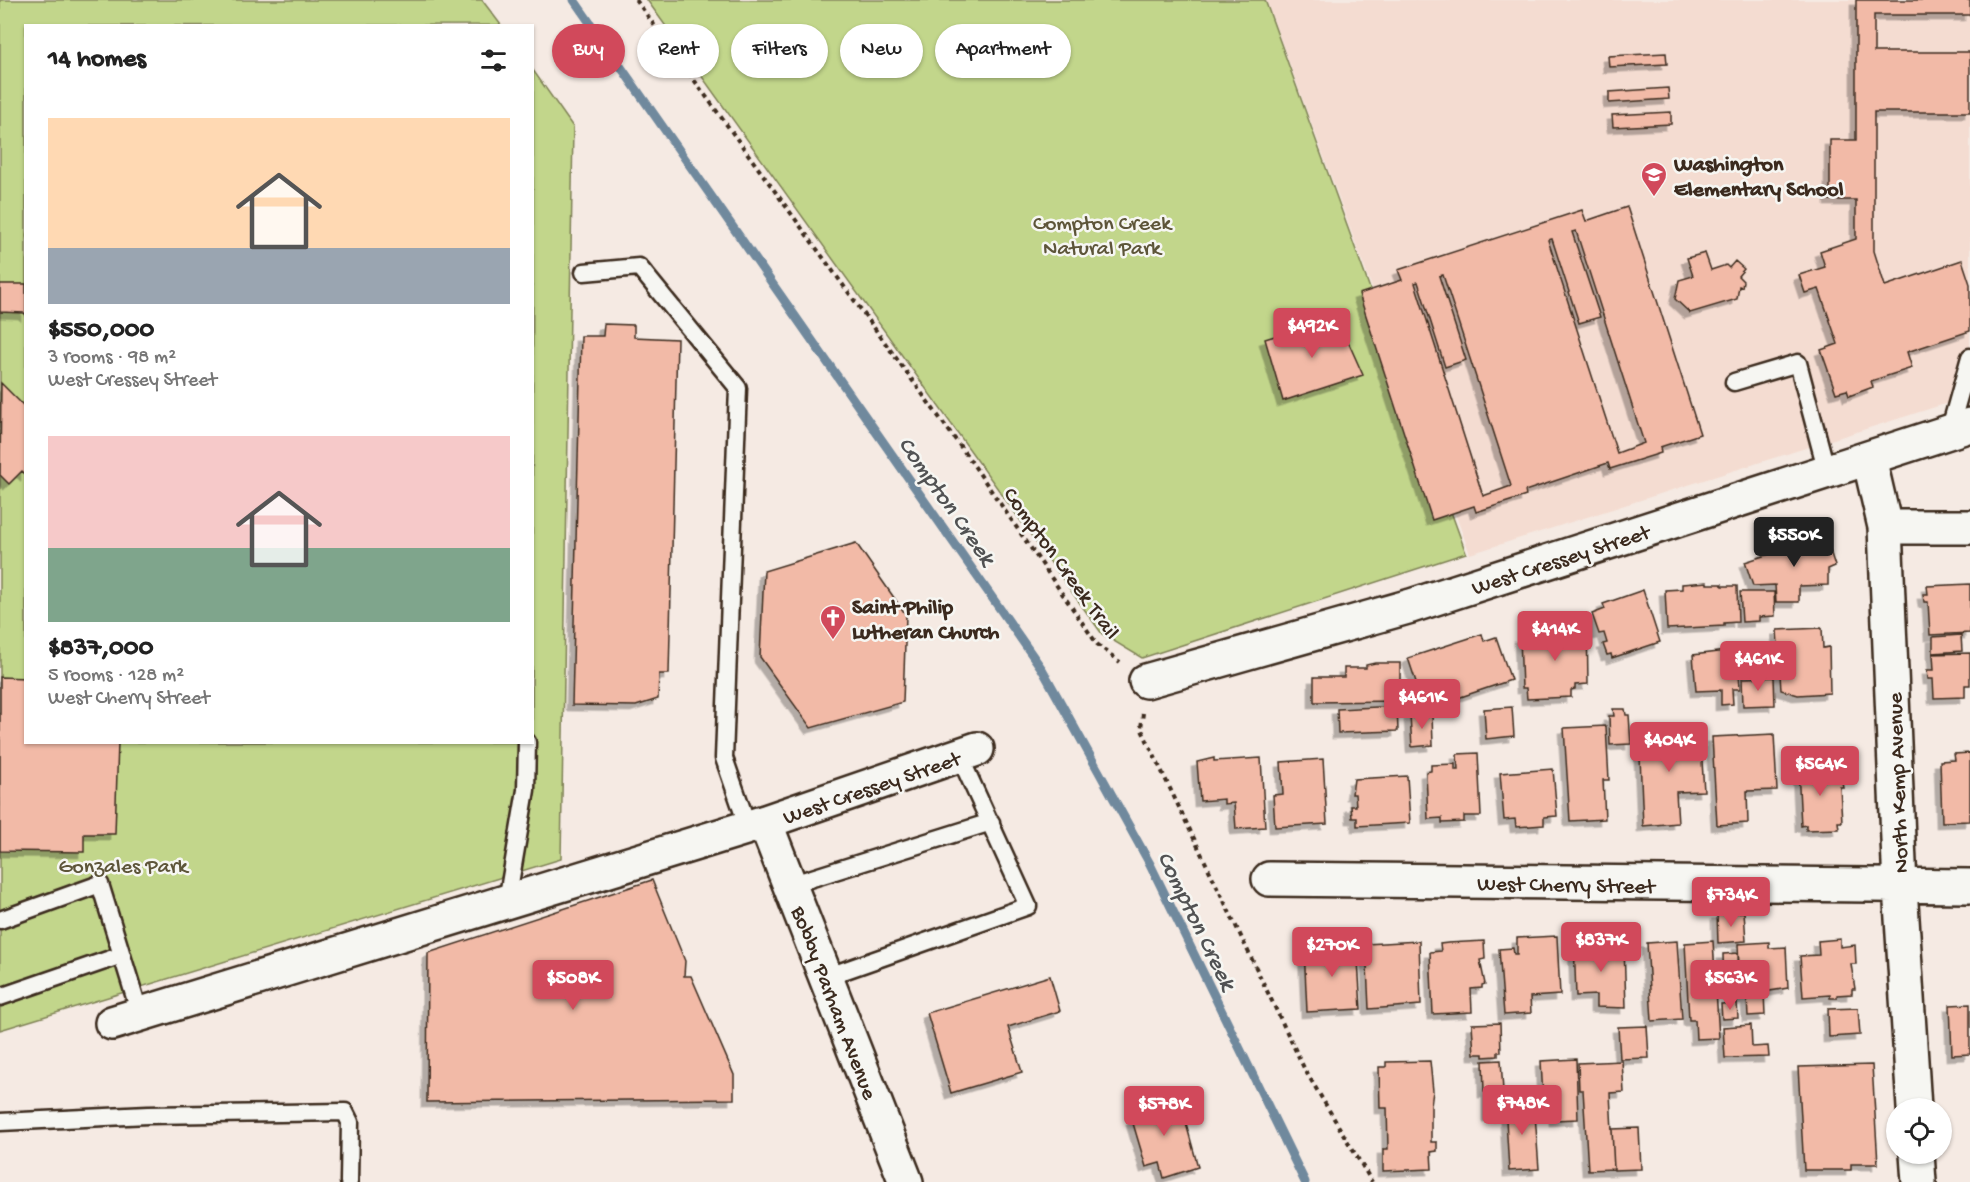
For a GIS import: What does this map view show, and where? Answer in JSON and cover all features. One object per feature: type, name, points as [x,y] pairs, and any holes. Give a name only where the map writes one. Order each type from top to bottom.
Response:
[{"type":"street","name":"West Cressey Street","points":[[1146,681],[1411,606],[1960,429]]},
{"type":"street","name":"North Kemp Avenue","points":[[1869,458],[1885,527],[1900,887],[1913,1098]]},
{"type":"street","points":[[1885,527],[1970,527]]},
{"type":"street","name":"West Cressey Street","points":[[126,1019],[757,825],[968,752]]},
{"type":"street","name":"Bobby Parham Avenue","points":[[757,825],[790,885],[906,1182]]},
{"type":"street","name":"West Cherry Street","points":[[1269,879],[1970,886]]},
{"type":"street","points":[[1918,1164],[1919,1182]]},
{"type":"lane","points":[[584,272],[639,267],[738,388],[724,758],[757,825]]},
{"type":"lane","points":[[1960,429],[1970,357]]},
{"type":"lane","points":[[1734,382],[1798,363],[1827,472]]},
{"type":"lane","points":[[507,901],[526,790],[527,744]]},
{"type":"lane","points":[[826,977],[1028,906],[991,822],[968,752]]},
{"type":"lane","points":[[790,885],[991,822]]},
{"type":"lane","points":[[0,920],[100,884],[122,955],[126,1019]]},
{"type":"lane","points":[[0,997],[122,955]]},
{"type":"lane","points":[[0,1122],[148,1115],[345,1112],[350,1122],[349,1182]]},
{"type":"path","name":"Compton Creek Trail","points":[[636,0],[968,457],[1097,644],[1146,681]]},
{"type":"path","points":[[1146,681],[1141,728],[1305,1070],[1372,1182]]},
{"type":"shaded area","name":"Washington Elementary School","points":[[1266,0],[1970,0],[1970,396],[1470,554]]},
{"type":"green space","name":"Gonzales Park","points":[[0,0],[482,0],[500,24],[24,24],[24,744],[534,744],[534,71],[573,127],[561,859],[0,1030]]},
{"type":"green space","name":"Compton Creek Natural Park","points":[[647,0],[1265,0],[1466,553],[1142,658],[1102,634],[703,78],[719,78],[719,24],[664,24]]},
{"type":"building","points":[[1856,0],[1970,0],[1970,15],[1874,15],[1874,52],[1970,52],[1970,112],[1874,112],[1874,251],[1885,286],[1962,260],[1970,284],[1970,331],[1907,352],[1912,368],[1871,381],[1873,387],[1849,396],[1847,390],[1836,393],[1821,350],[1838,344],[1819,289],[1805,293],[1799,275],[1825,267],[1820,251],[1856,239],[1856,200],[1830,200],[1830,140],[1856,140]]},
{"type":"building","points":[[1666,53],[1667,64],[1609,67],[1608,56]]},
{"type":"building","points":[[1668,88],[1669,99],[1609,103],[1609,92]]},
{"type":"building","points":[[1671,112],[1671,124],[1613,127],[1612,115]]},
{"type":"building","points":[[1627,207],[1700,434],[1660,447],[1661,453],[1610,469],[1608,463],[1525,491],[1526,496],[1476,512],[1474,506],[1432,520],[1359,294],[1402,280],[1398,270],[1582,210],[1586,221]],"holes":[[[1576,231],[1644,443],[1617,453],[1548,240],[1552,239],[1579,323],[1600,317],[1572,232]],[[1443,275],[1511,486],[1483,496],[1415,283],[1418,282],[1445,367],[1466,360],[1439,276]]]},
{"type":"building","points":[[1705,253],[1711,270],[1726,265],[1729,268],[1735,261],[1744,269],[1738,276],[1743,281],[1742,287],[1739,286],[1737,299],[1690,313],[1675,299],[1679,280],[1693,276],[1687,258]]},
{"type":"building","points":[[0,284],[24,284],[24,313],[0,312]]},
{"type":"building","points":[[1337,317],[1363,375],[1283,401],[1265,339]]},
{"type":"building","points":[[604,324],[634,325],[634,337],[677,339],[669,674],[659,674],[658,699],[636,706],[572,705],[581,336],[603,336]]},
{"type":"building","points":[[1,383],[24,406],[24,473],[22,471],[9,484],[0,475]]},
{"type":"building","points":[[1824,532],[1835,566],[1828,569],[1828,585],[1799,586],[1799,602],[1776,602],[1775,585],[1753,586],[1745,562],[1794,546],[1793,542]]},
{"type":"building","points":[[856,543],[906,615],[903,702],[811,728],[760,657],[764,571]]},
{"type":"building","points":[[1707,582],[1707,584],[1722,584],[1722,586],[1737,586],[1738,622],[1724,623],[1724,626],[1667,629],[1665,590],[1682,589],[1682,584]]},
{"type":"building","points":[[1970,584],[1970,633],[1930,635],[1928,602],[1924,602],[1923,594],[1928,594],[1927,586]]},
{"type":"building","points":[[1643,590],[1660,642],[1612,658],[1611,654],[1607,655],[1603,644],[1607,643],[1604,633],[1599,634],[1592,614],[1605,609],[1603,604]]},
{"type":"building","points":[[1740,592],[1774,592],[1775,616],[1759,617],[1759,621],[1742,622]]},
{"type":"building","points":[[1587,618],[1588,684],[1575,685],[1575,689],[1571,690],[1571,697],[1527,699],[1526,688],[1522,688],[1520,637],[1568,633],[1568,619]]},
{"type":"building","points":[[1822,628],[1823,648],[1829,647],[1830,693],[1798,695],[1781,690],[1777,630]]},
{"type":"building","points":[[1482,634],[1484,641],[1496,637],[1511,680],[1452,700],[1445,682],[1419,691],[1408,658]]},
{"type":"building","points":[[1961,635],[1962,651],[1933,653],[1933,637]]},
{"type":"building","points":[[1734,650],[1738,652],[1740,689],[1732,689],[1733,704],[1721,705],[1721,690],[1696,691],[1693,655]]},
{"type":"building","points":[[1970,653],[1970,685],[1965,685],[1965,697],[1934,698],[1933,679],[1928,679],[1927,670],[1934,670],[1933,654]]},
{"type":"building","points":[[1400,663],[1400,701],[1314,702],[1314,677],[1344,677],[1344,668],[1366,668],[1366,665]]},
{"type":"building","points":[[0,677],[24,678],[24,744],[118,744],[115,834],[84,834],[84,852],[0,851]]},
{"type":"building","points":[[1774,677],[1775,705],[1743,706],[1742,678]]},
{"type":"building","points":[[1397,706],[1398,731],[1338,733],[1337,709]]},
{"type":"building","points":[[1512,707],[1514,736],[1486,739],[1484,709]]},
{"type":"building","points":[[1613,709],[1625,709],[1626,715],[1629,715],[1631,744],[1610,745],[1609,716],[1614,716]]},
{"type":"building","points":[[1432,714],[1433,745],[1412,747],[1410,715]]},
{"type":"building","points":[[1606,726],[1609,780],[1603,780],[1605,819],[1570,821],[1564,728]]},
{"type":"building","points":[[1700,731],[1704,791],[1676,792],[1678,823],[1643,826],[1639,734]]},
{"type":"building","points":[[1774,734],[1777,790],[1747,791],[1748,823],[1717,825],[1712,737]]},
{"type":"building","points":[[1478,753],[1481,816],[1464,816],[1464,822],[1442,823],[1442,818],[1428,819],[1426,772],[1431,771],[1431,765],[1455,764],[1455,770],[1458,770],[1457,754]]},
{"type":"building","points":[[1970,753],[1970,821],[1942,822],[1940,761],[1955,760],[1954,754]]},
{"type":"building","points":[[1214,758],[1214,761],[1261,758],[1265,827],[1236,829],[1234,803],[1224,804],[1224,799],[1200,801],[1197,762]]},
{"type":"building","points":[[1323,759],[1327,824],[1275,827],[1273,795],[1283,794],[1281,762]]},
{"type":"building","points":[[1839,765],[1843,787],[1840,787],[1842,822],[1838,822],[1839,829],[1806,830],[1806,825],[1801,826],[1798,769]]},
{"type":"building","points":[[1553,769],[1557,816],[1544,817],[1544,825],[1516,827],[1515,819],[1504,820],[1500,773]]},
{"type":"building","points":[[1407,776],[1410,823],[1357,826],[1357,818],[1352,818],[1351,806],[1356,806],[1355,794],[1352,794],[1354,779]]},
{"type":"building","points":[[652,880],[685,961],[684,976],[691,976],[734,1075],[734,1099],[427,1102],[428,953]]},
{"type":"building","points":[[1744,912],[1746,941],[1718,943],[1717,914]]},
{"type":"building","points":[[1557,936],[1560,995],[1530,997],[1531,1013],[1504,1015],[1499,949],[1513,948],[1514,954],[1517,954],[1517,938]]},
{"type":"building","points":[[1840,939],[1840,947],[1855,945],[1856,964],[1851,964],[1855,989],[1852,989],[1852,994],[1837,995],[1837,998],[1830,998],[1830,995],[1803,997],[1800,956],[1819,955],[1818,941]]},
{"type":"building","points":[[1594,940],[1594,947],[1624,945],[1626,1008],[1596,1007],[1596,995],[1576,996],[1574,941]]},
{"type":"building","points":[[1419,941],[1421,1005],[1369,1009],[1366,944]]},
{"type":"building","points":[[1484,941],[1485,959],[1480,960],[1485,984],[1482,988],[1471,989],[1472,1012],[1433,1014],[1430,952],[1441,951],[1440,944]]},
{"type":"building","points":[[1677,941],[1682,1019],[1652,1021],[1647,943]]},
{"type":"building","points":[[1713,941],[1719,1038],[1696,1039],[1695,1020],[1689,1020],[1685,943]]},
{"type":"building","points":[[1769,942],[1769,948],[1786,947],[1788,988],[1764,992],[1765,1015],[1748,1016],[1747,999],[1742,999],[1740,991],[1738,944]]},
{"type":"building","points":[[1357,944],[1361,1009],[1307,1012],[1304,948]]},
{"type":"building","points":[[1738,953],[1739,989],[1724,990],[1723,954]]},
{"type":"building","points":[[1050,976],[1060,1011],[1008,1027],[1022,1072],[951,1093],[927,1013]]},
{"type":"building","points":[[1737,1003],[1738,1018],[1722,1019],[1721,1004]]},
{"type":"building","points":[[1970,1004],[1970,1054],[1952,1055],[1950,1005]]},
{"type":"building","points":[[1858,1008],[1860,1035],[1829,1037],[1828,1009]]},
{"type":"building","points":[[1500,1023],[1501,1052],[1498,1052],[1498,1056],[1483,1057],[1483,1054],[1474,1054],[1472,1024]]},
{"type":"building","points":[[1751,1025],[1752,1047],[1768,1046],[1769,1057],[1725,1058],[1723,1027]]},
{"type":"building","points":[[1647,1026],[1649,1058],[1620,1059],[1618,1027]]},
{"type":"building","points":[[1576,1059],[1578,1119],[1555,1120],[1554,1098],[1543,1098],[1541,1061]]},
{"type":"building","points":[[1501,1060],[1503,1091],[1484,1092],[1483,1061]]},
{"type":"building","points":[[1430,1061],[1433,1091],[1431,1142],[1437,1142],[1437,1151],[1431,1152],[1432,1169],[1383,1171],[1383,1149],[1388,1149],[1387,1108],[1380,1108],[1379,1067],[1386,1067],[1386,1062]]},
{"type":"building","points":[[1622,1061],[1624,1092],[1610,1093],[1614,1169],[1588,1170],[1583,1090],[1579,1090],[1578,1063]]},
{"type":"building","points":[[1872,1065],[1878,1164],[1851,1164],[1851,1170],[1804,1170],[1798,1067]]},
{"type":"building","points":[[1500,1092],[1500,1116],[1488,1116],[1488,1093]]},
{"type":"building","points":[[1163,1096],[1167,1109],[1181,1105],[1198,1167],[1164,1178],[1160,1163],[1146,1167],[1132,1120],[1138,1118],[1134,1105]]},
{"type":"building","points":[[1534,1100],[1539,1169],[1509,1171],[1505,1102]]},
{"type":"building","points":[[1639,1128],[1641,1169],[1614,1170],[1612,1129]]},
{"type":"waterway","name":"Compton Creek","points":[[574,0],[1042,669],[1150,864],[1305,1182]]},
{"type":"place","name":"Washington Elementary School","points":[[1654,198]]},
{"type":"place","name":"Saint Philip Lutheran Church","points":[[833,641]]}]
